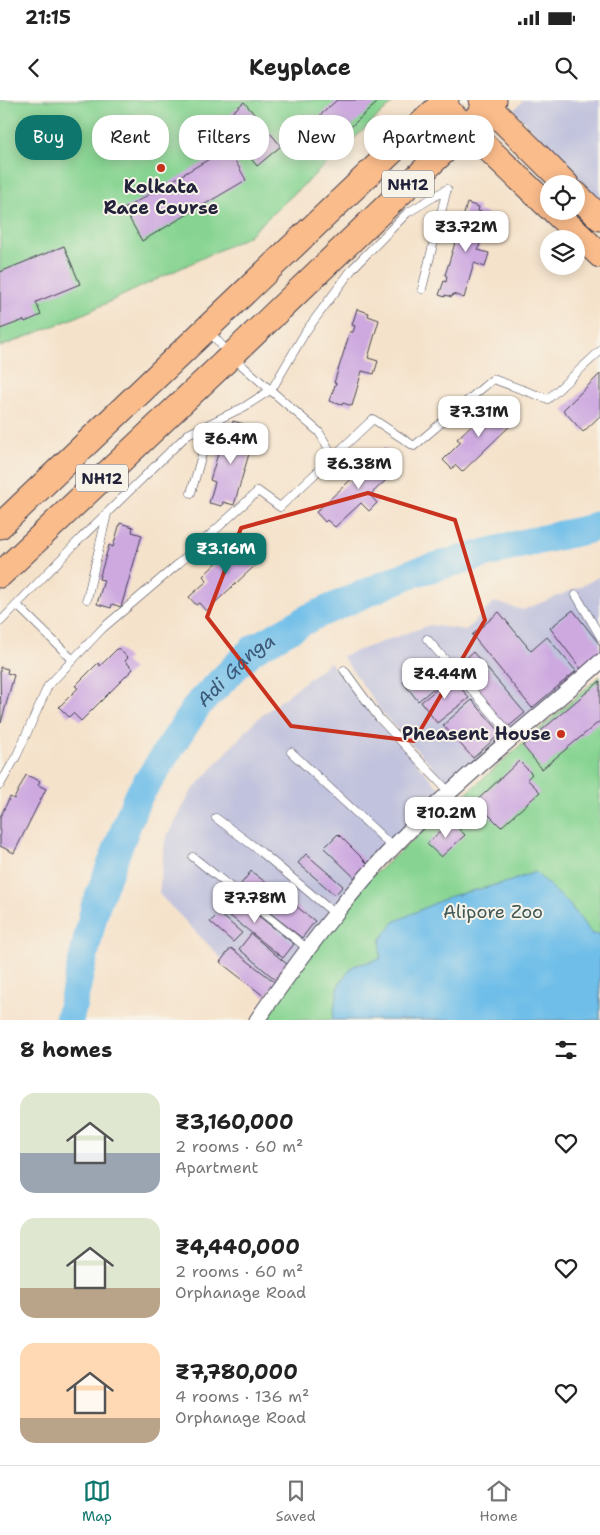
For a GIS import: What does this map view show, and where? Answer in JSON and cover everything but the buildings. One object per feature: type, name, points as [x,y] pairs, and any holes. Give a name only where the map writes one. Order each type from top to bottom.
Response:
[{"type":"highway","name":"NH12","points":[[0,526],[444,102],[455,115]]},
{"type":"highway","name":"NH12","points":[[477,115],[488,102],[557,175]]},
{"type":"highway","name":"NH12","points":[[494,155],[540,198]]},
{"type":"highway","name":"NH12","points":[[1,574],[231,356],[433,160]]},
{"type":"highway","points":[[585,203],[600,218]]},
{"type":"highway","points":[[563,220],[600,255]]},
{"type":"street","points":[[256,1020],[288,974],[335,914],[362,881],[394,847],[450,793],[600,662]]},
{"type":"lane","points":[[0,622],[188,434],[244,407],[272,389],[306,331],[353,268],[407,212],[447,189],[422,289]]},
{"type":"lane","points":[[207,329],[231,356],[272,389],[319,432],[333,456]]},
{"type":"lane","points":[[0,785],[17,755],[48,686],[103,628],[177,565],[258,491],[280,507],[373,419],[414,446],[493,379],[548,399],[600,351]]},
{"type":"lane","points":[[191,494],[212,423]]},
{"type":"lane","points":[[87,599],[107,513]]},
{"type":"lane","points":[[576,595],[600,636]]},
{"type":"lane","points":[[17,605],[72,660]]},
{"type":"lane","points":[[427,639],[513,737]]},
{"type":"lane","points":[[344,670],[379,718],[450,793]]},
{"type":"lane","points":[[291,752],[394,847]]},
{"type":"lane","points":[[216,818],[260,850],[335,914]]},
{"type":"lane","points":[[193,857],[308,950]]},
{"type":"highlighted area","points":[[368,493],[455,520],[485,620],[414,741],[291,726],[207,617],[241,528]]},
{"type":"shaded area","points":[[523,100],[600,100],[600,205],[585,188],[585,175],[573,175],[514,110]]},
{"type":"shaded area","points":[[600,576],[600,656],[449,784],[384,715],[342,656],[430,625],[466,630],[494,602],[523,610],[580,587]]},
{"type":"shaded area","points":[[330,662],[376,719],[441,790],[398,836],[267,994],[224,961],[159,894],[165,840],[191,792],[255,721]]},
{"type":"green space","name":"Kolkata Race Course","points":[[0,100],[396,100],[380,115],[364,115],[364,129],[354,139],[354,115],[279,115],[279,160],[331,160],[247,237],[79,316],[0,347]]},
{"type":"green space","name":"Alipore Zoo","points":[[600,676],[600,1020],[261,1020],[363,884]]},
{"type":"water","points":[[535,872],[569,904],[592,934],[600,934],[600,1020],[332,1020],[339,984],[353,966],[380,959],[381,939],[394,922],[448,897],[511,881]]},
{"type":"waterway","name":"Adi Ganga","points":[[69,1020],[95,907],[137,798],[197,706],[252,650],[311,617],[412,573],[521,544],[589,529],[600,524]]},
{"type":"place","name":"Kolkata Race Course","points":[[161,168]]},
{"type":"place","name":"Pheasent House","points":[[561,734]]}]
